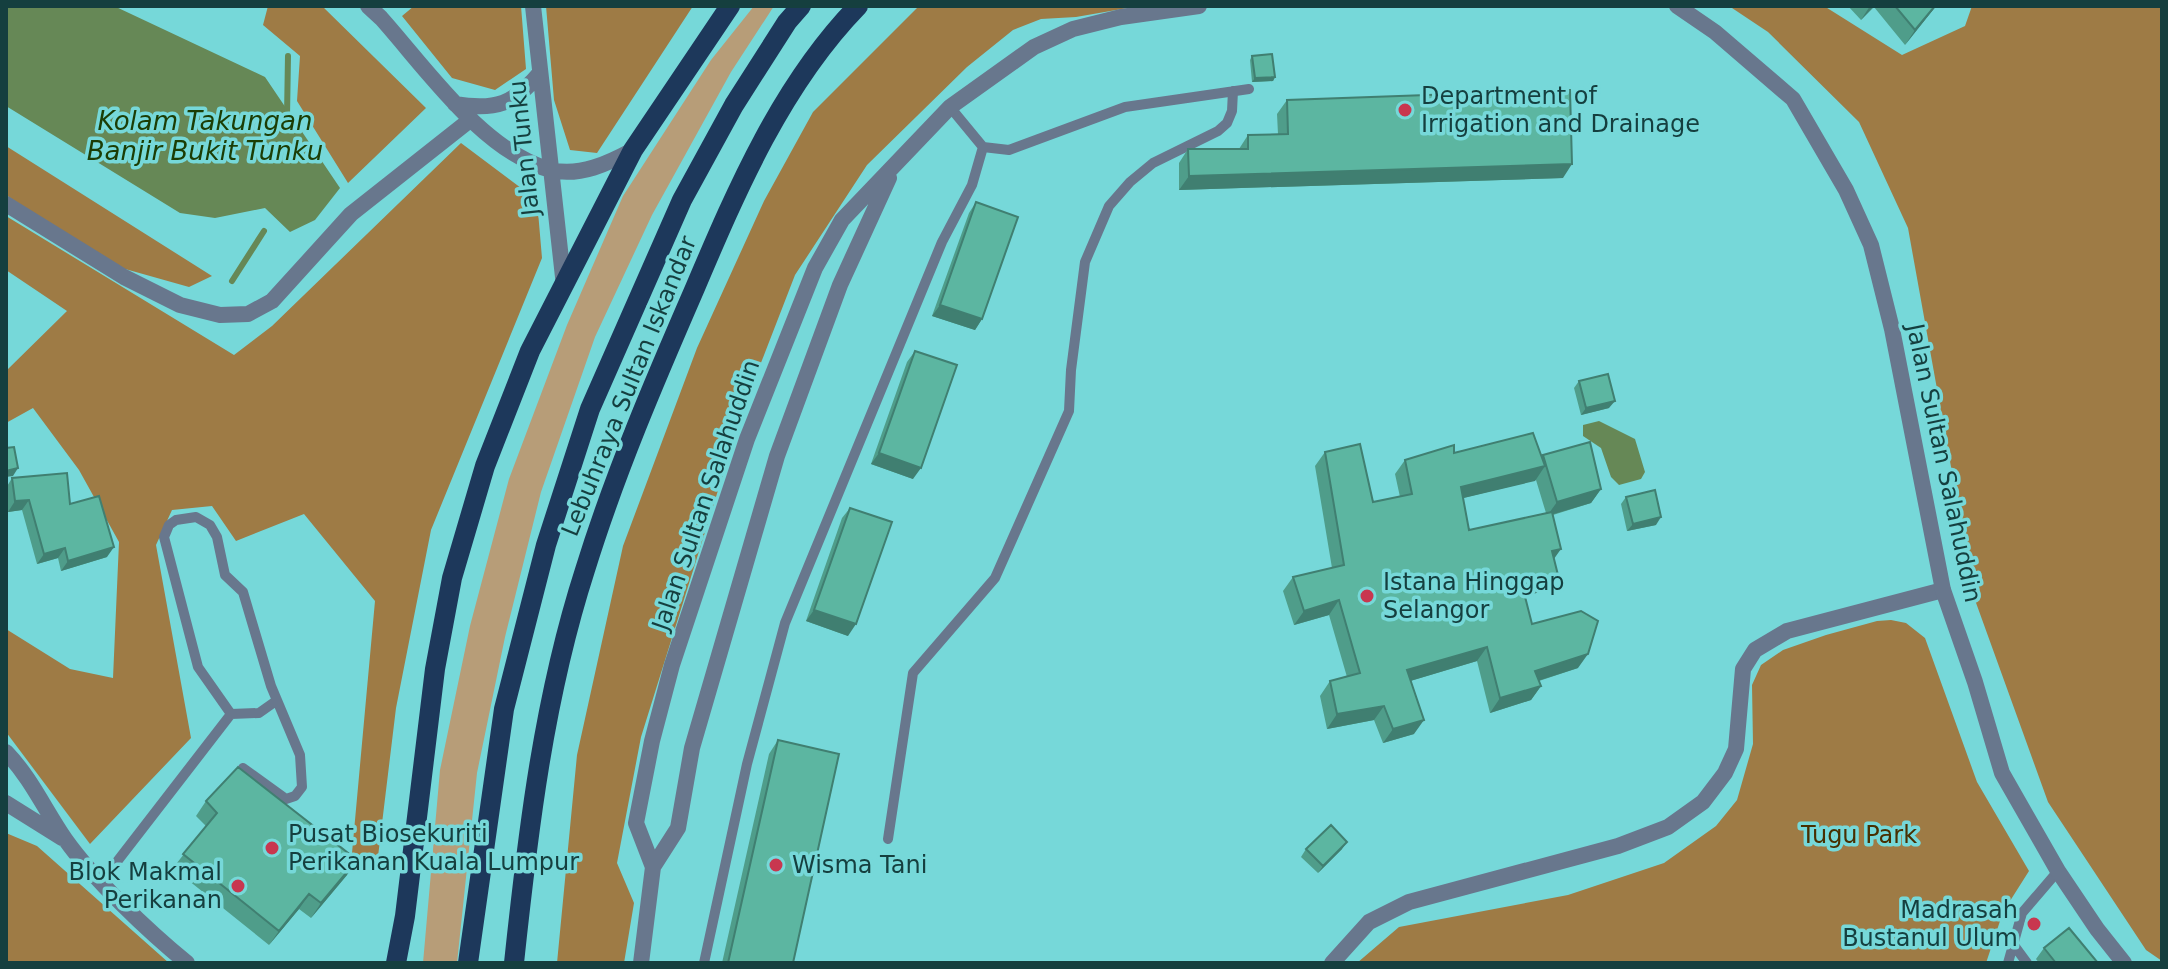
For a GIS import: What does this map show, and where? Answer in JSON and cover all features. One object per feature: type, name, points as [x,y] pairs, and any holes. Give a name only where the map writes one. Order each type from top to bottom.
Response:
[{"type":"main road","points":[[396,963],[405,916],[435,669],[452,578],[495,439],[530,351],[633,150],[730,6]]},
{"type":"main road","name":"Lebuhraya Sultan Iskandar","points":[[468,963],[504,709],[546,545],[590,409],[682,200],[734,105],[787,22],[801,6]]},
{"type":"main road","name":"Lebuhraya Sultan Iskandar","points":[[514,963],[526,855],[549,708],[584,572],[613,486],[722,224],[767,135],[834,31],[858,6]]},
{"type":"street","points":[[368,6],[470,120],[517,154],[550,170],[590,169],[633,150]]},
{"type":"street","name":"Jalan Tunku","points":[[533,6],[564,286]]},
{"type":"street","name":"Jalan Sultan Salahuddin","points":[[653,867],[636,823],[652,741],[672,665],[747,439],[815,268],[842,220],[950,107],[1034,47],[1052,37],[1121,17],[1199,6]]},
{"type":"street","name":"Jalan Sultan Salahuddin","points":[[1677,6],[1725,40],[1793,99],[1839,176],[1871,245],[1892,329],[1943,590],[2002,773],[2058,871],[2124,963]]},
{"type":"street","points":[[455,104],[477,108],[503,104],[525,91],[540,73]]},
{"type":"street","points":[[6,204],[124,277],[180,305],[220,315],[248,314],[272,301],[351,214],[470,120]]},
{"type":"street","name":"Jalan Sultan Salahuddin","points":[[641,963],[653,867],[678,828],[692,748],[777,456],[840,285],[894,165]]},
{"type":"street","points":[[1332,963],[1369,922],[1409,902],[1618,846],[1668,827],[1703,802],[1725,773],[1736,749],[1743,669],[1755,650],[1787,631],[1943,590]]},
{"type":"street","points":[[6,752],[24,771],[66,840],[162,942],[187,963]]},
{"type":"street","points":[[6,803],[66,840]]},
{"type":"lane","points":[[950,107],[983,147],[1009,150],[1125,107],[1249,89]]},
{"type":"lane","points":[[888,839],[913,673],[995,578],[1069,411],[1085,262],[1109,206],[1130,182],[1153,163],[1218,131],[1227,123],[1232,111],[1233,91]]},
{"type":"lane","points":[[704,963],[747,764],[785,623],[942,242],[972,185],[983,147]]},
{"type":"lane","points":[[231,714],[198,667],[164,537],[169,525],[176,520],[196,517],[210,525],[217,537],[225,575],[243,592],[276,701],[300,755],[302,787],[295,796],[286,799],[243,768]]},
{"type":"lane","points":[[231,714],[259,713],[276,701]]},
{"type":"lane","points":[[102,881],[231,714]]},
{"type":"lane","points":[[2008,963],[2022,913],[2058,871]]},
{"type":"lane","points":[[2013,944],[2027,963]]},
{"type":"shaded area","points":[[754,6],[774,6],[731,72],[652,215],[595,337],[541,492],[505,637],[477,773],[457,963],[423,963],[440,770],[470,626],[509,479],[567,325],[623,196],[711,60]]},
{"type":"green space","points":[[268,6],[322,6],[426,108],[348,183],[297,101],[300,56],[263,25]]},
{"type":"green space","points":[[414,6],[521,6],[526,69],[495,90],[452,78],[402,16]]},
{"type":"green space","points":[[546,6],[693,6],[597,153],[570,150],[554,100]]},
{"type":"green space","points":[[919,6],[1139,6],[1076,17],[1041,19],[1013,30],[967,67],[867,165],[795,275],[745,404],[641,737],[617,863],[634,903],[624,963],[557,963],[577,755],[623,546],[697,348],[764,201],[813,112]]},
{"type":"green space","points":[[1729,6],[1824,6],[1902,55],[1965,26],[1972,6],[2162,6],[2162,961],[2146,950],[2048,802],[1975,600],[1908,228],[1859,122],[1768,32]]},
{"type":"green space","points":[[461,143],[537,200],[542,258],[431,530],[396,708],[376,873],[352,853],[375,601],[304,514],[236,541],[212,506],[172,510],[156,545],[191,738],[90,844],[6,732],[6,629],[70,669],[113,678],[119,542],[79,470],[33,408],[6,423],[6,371],[67,311],[6,270],[6,216],[234,355],[272,326]]},
{"type":"green space","points":[[6,146],[212,276],[189,287],[111,265],[6,195]]},
{"type":"green space","name":"Tugu Park","points":[[1891,620],[1906,623],[1925,638],[1977,782],[2029,871],[2003,912],[1986,963],[1357,963],[1399,927],[1568,895],[1664,863],[1716,826],[1737,800],[1753,744],[1752,685],[1761,665],[1783,650],[1826,635]]},
{"type":"green space","points":[[6,833],[37,846],[169,963],[6,963]]},
{"type":"water","name":"Kolam Takungan Banjir Bukit Tunku","points":[[6,6],[114,6],[265,77],[340,188],[315,220],[290,232],[265,208],[215,218],[180,213],[6,106]]},
{"type":"water","points":[[1599,421],[1635,439],[1645,472],[1641,479],[1619,485],[1611,477],[1601,448],[1583,436],[1583,425]]},
{"type":"building","points":[[1895,6],[1935,6],[1915,30]]},
{"type":"building","points":[[1272,54],[1275,77],[1255,78],[1252,56]]},
{"type":"building","points":[[1570,90],[1572,164],[1189,176],[1188,149],[1248,149],[1248,135],[1288,134],[1287,100]]},
{"type":"building","points":[[976,202],[1018,217],[982,319],[940,305]]},
{"type":"building","points":[[915,351],[957,365],[921,468],[879,453]]},
{"type":"building","points":[[1608,374],[1615,401],[1586,408],[1579,381]]},
{"type":"building","name":"Istana Hinggap Selangor","points":[[1533,433],[1545,466],[1461,487],[1469,530],[1552,512],[1561,549],[1552,551],[1558,575],[1522,585],[1532,624],[1581,611],[1598,621],[1588,654],[1535,671],[1541,686],[1500,698],[1487,647],[1407,670],[1424,720],[1393,729],[1384,706],[1337,714],[1330,681],[1360,673],[1339,600],[1304,611],[1293,577],[1344,565],[1325,452],[1360,444],[1373,502],[1412,494],[1405,460],[1454,445],[1454,453]]},
{"type":"building","points":[[1590,442],[1601,489],[1557,502],[1543,455]]},
{"type":"building","points":[[14,447],[18,468],[6,471],[6,448]]},
{"type":"building","points":[[67,473],[70,504],[99,496],[114,547],[68,561],[65,548],[44,554],[29,500],[15,501],[12,478]]},
{"type":"building","points":[[1655,490],[1661,517],[1633,524],[1626,497]]},
{"type":"building","points":[[850,508],[892,522],[856,624],[814,610]]},
{"type":"building","name":"Wisma Tani","points":[[778,740],[839,754],[793,963],[728,963]]},
{"type":"building","points":[[238,767],[357,860],[321,903],[309,894],[279,931],[183,854],[217,813],[206,801]]},
{"type":"building","points":[[1331,825],[1347,842],[1323,866],[1306,849]]},
{"type":"building","points":[[2069,928],[2098,963],[2056,963],[2044,948]]},
{"type":"waterway","points":[[287,116],[288,56]]},
{"type":"waterway","points":[[232,281],[264,231]]},
{"type":"place","name":"Department of Irrigation and Drainage","points":[[1405,110]]},
{"type":"place","name":"Istana Hinggap Selangor","points":[[1367,596]]},
{"type":"place","name":"Pusat Biosekuriti Perikanan Kuala Lumpur","points":[[272,848]]},
{"type":"place","name":"Wisma Tani","points":[[776,865]]},
{"type":"place","name":"Blok Makmal Perikanan","points":[[238,886]]},
{"type":"place","name":"Madrasah Bustanul Ulum","points":[[2034,924]]}]
